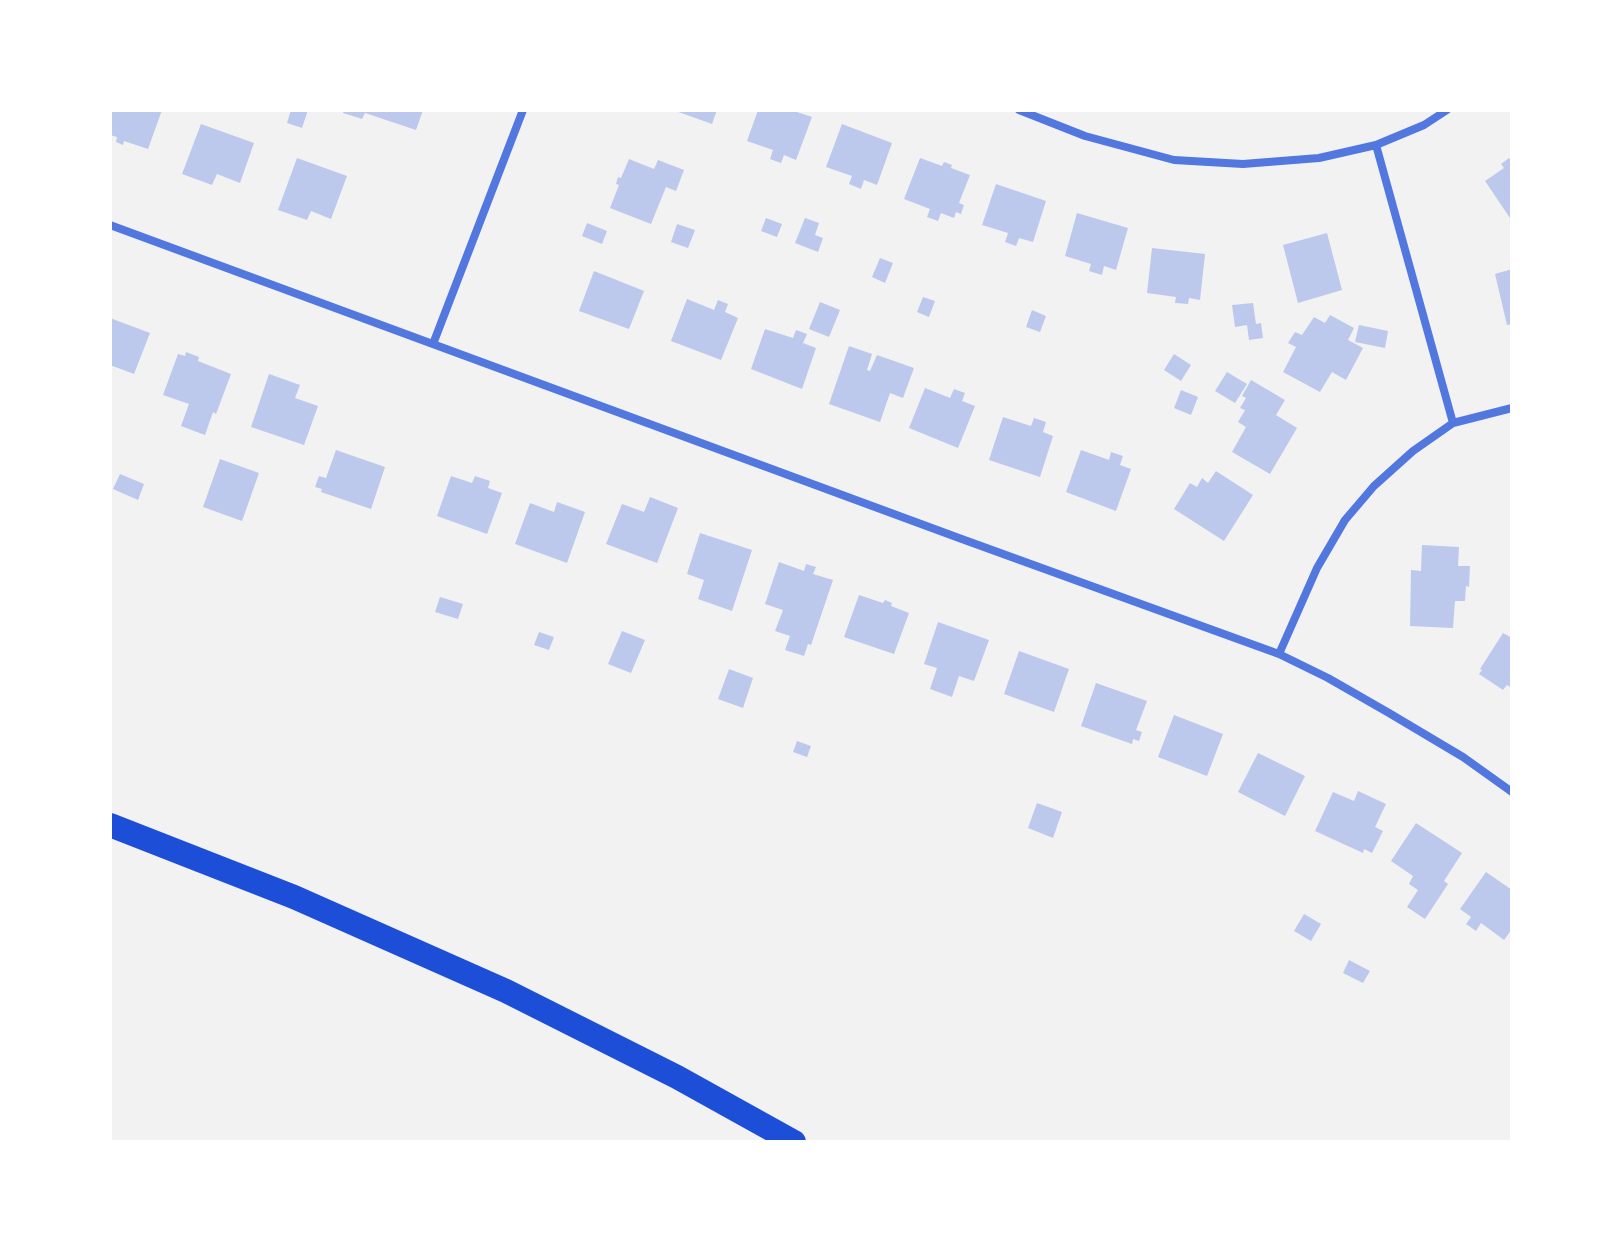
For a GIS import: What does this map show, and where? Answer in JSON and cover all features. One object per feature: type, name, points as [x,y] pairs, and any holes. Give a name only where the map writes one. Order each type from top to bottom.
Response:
[{"type":"highway","points":[[110,825],[294,897],[506,991],[677,1077],[794,1142]]},
{"type":"street","points":[[433,344],[523,110]]},
{"type":"street","points":[[1019,110],[1085,136],[1174,160],[1243,164],[1319,158],[1376,145],[1424,125],[1447,110]]},
{"type":"street","points":[[1376,145],[1453,423]]},
{"type":"street","points":[[110,225],[1279,654],[1389,713],[1463,757],[1512,792]]},
{"type":"street","points":[[1279,654],[1317,568],[1345,520],[1374,486],[1413,451],[1453,423],[1512,408]]},
{"type":"building","points":[[110,110],[162,110],[148,149],[124,141],[123,145],[116,142],[117,137],[110,135]]},
{"type":"building","points":[[291,110],[308,110],[302,128],[287,123]]},
{"type":"building","points":[[344,110],[423,110],[416,130],[365,113],[362,119],[343,113]]},
{"type":"building","points":[[673,110],[717,110],[712,124]]},
{"type":"building","points":[[758,110],[791,110],[812,117],[796,160],[784,155],[781,163],[770,159],[773,150],[747,141]]},
{"type":"building","points":[[201,124],[254,143],[240,183],[217,174],[212,185],[182,174]]},
{"type":"building","points":[[842,124],[892,143],[877,185],[864,180],[861,189],[849,184],[852,176],[826,167]]},
{"type":"building","points":[[297,158],[347,176],[331,219],[311,211],[307,220],[278,210]]},
{"type":"building","points":[[920,158],[942,166],[944,162],[970,175],[959,203],[964,205],[961,214],[956,212],[954,218],[941,213],[938,221],[927,217],[930,209],[904,199]]},
{"type":"building","points":[[1509,158],[1512,161],[1510,218],[1485,181],[1504,168],[1501,164]]},
{"type":"building","points":[[629,159],[654,169],[658,160],[684,170],[676,191],[666,187],[651,224],[610,208],[619,185],[616,184],[618,177],[621,178]]},
{"type":"building","points":[[996,184],[1046,201],[1033,242],[1019,238],[1016,246],[1005,242],[1008,233],[982,225]]},
{"type":"building","points":[[1077,213],[1128,228],[1116,270],[1104,266],[1102,275],[1089,271],[1091,264],[1065,256]]},
{"type":"building","points":[[766,218],[782,224],[777,237],[761,231]]},
{"type":"building","points":[[805,218],[819,223],[815,235],[823,238],[818,252],[795,243]]},
{"type":"building","points":[[587,223],[607,231],[602,244],[582,236]]},
{"type":"building","points":[[677,224],[695,230],[688,248],[671,242]]},
{"type":"building","points":[[1327,233],[1342,290],[1298,303],[1283,245]]},
{"type":"building","points":[[1152,248],[1205,254],[1200,300],[1189,298],[1188,304],[1175,303],[1176,297],[1147,293]]},
{"type":"building","points":[[880,258],[893,263],[885,283],[872,277]]},
{"type":"building","points":[[1512,269],[1512,324],[1507,325],[1495,274]]},
{"type":"building","points":[[594,271],[644,291],[629,329],[579,311]]},
{"type":"building","points":[[923,297],[935,301],[929,317],[917,312]]},
{"type":"building","points":[[687,299],[714,310],[718,300],[728,304],[725,312],[738,318],[721,360],[671,341]]},
{"type":"building","points":[[820,302],[840,310],[829,337],[809,329]]},
{"type":"building","points":[[1253,303],[1256,324],[1261,323],[1263,338],[1249,340],[1247,325],[1235,327],[1232,305]]},
{"type":"building","points":[[1032,310],[1046,316],[1040,332],[1026,327]]},
{"type":"building","points":[[1330,315],[1354,328],[1348,340],[1363,348],[1346,380],[1332,372],[1320,392],[1283,372],[1296,347],[1288,343],[1295,332],[1302,335],[1314,317],[1325,323]]},
{"type":"building","points":[[110,318],[150,333],[134,374],[110,365]]},
{"type":"building","points":[[1359,325],[1388,331],[1385,348],[1355,342]]},
{"type":"building","points":[[765,329],[793,338],[796,330],[807,334],[803,343],[816,348],[802,389],[751,369]]},
{"type":"building","points":[[849,346],[872,354],[867,370],[870,371],[877,355],[914,368],[903,398],[890,393],[880,422],[829,404]]},
{"type":"building","points":[[186,352],[199,357],[198,361],[231,374],[205,435],[181,426],[189,404],[163,395],[178,354],[185,356]]},
{"type":"building","points":[[1174,354],[1191,365],[1181,381],[1164,370]]},
{"type":"building","points":[[1227,372],[1247,384],[1235,403],[1215,391]]},
{"type":"building","points":[[269,374],[300,385],[295,398],[318,406],[304,445],[251,427]]},
{"type":"building","points":[[1251,380],[1285,400],[1276,415],[1297,428],[1270,474],[1232,452],[1246,427],[1238,422],[1245,410],[1240,408],[1246,398],[1242,396]]},
{"type":"building","points":[[925,388],[950,398],[954,389],[965,393],[962,401],[975,406],[958,448],[909,428]]},
{"type":"building","points":[[1181,390],[1198,397],[1191,415],[1174,408]]},
{"type":"building","points":[[1003,417],[1031,426],[1034,418],[1046,422],[1043,432],[1053,436],[1040,477],[989,460]]},
{"type":"building","points":[[336,450],[385,467],[371,509],[321,492],[322,489],[315,487],[319,476],[326,478]]},
{"type":"building","points":[[1081,450],[1109,460],[1111,452],[1123,456],[1120,465],[1131,469],[1116,511],[1066,492]]},
{"type":"building","points":[[220,459],[259,473],[242,521],[203,507]]},
{"type":"building","points":[[1216,471],[1253,495],[1224,541],[1174,509],[1190,483],[1197,487],[1202,478],[1208,483]]},
{"type":"building","points":[[120,474],[144,484],[138,500],[113,489]]},
{"type":"building","points":[[451,476],[472,483],[475,476],[490,481],[488,488],[502,493],[487,534],[437,516]]},
{"type":"building","points":[[650,497],[678,508],[657,563],[606,544],[622,504],[644,512]]},
{"type":"building","points":[[557,502],[585,512],[567,563],[515,544],[530,503],[554,512]]},
{"type":"building","points":[[700,533],[752,550],[732,611],[698,599],[704,580],[687,574]]},
{"type":"building","points":[[1422,545],[1459,547],[1458,566],[1470,566],[1465,601],[1455,601],[1453,628],[1410,626],[1411,570],[1421,571]]},
{"type":"building","points":[[779,562],[804,571],[806,564],[816,567],[813,574],[833,580],[811,645],[808,644],[804,656],[785,650],[790,636],[775,631],[783,610],[765,604]]},
{"type":"building","points":[[859,595],[883,603],[885,600],[892,603],[891,606],[909,613],[894,654],[844,637]]},
{"type":"building","points":[[440,597],[463,604],[458,619],[435,612]]},
{"type":"building","points":[[938,622],[989,640],[974,681],[959,676],[952,697],[930,689],[937,668],[924,664]]},
{"type":"building","points":[[622,631],[645,640],[631,673],[608,664]]},
{"type":"building","points":[[539,632],[554,637],[549,650],[534,645]]},
{"type":"building","points":[[1503,633],[1512,638],[1512,688],[1507,685],[1503,690],[1479,674]]},
{"type":"building","points":[[1019,651],[1069,669],[1054,712],[1004,694]]},
{"type":"building","points":[[729,669],[753,678],[743,708],[718,699]]},
{"type":"building","points":[[1096,683],[1147,701],[1136,730],[1142,732],[1139,741],[1133,739],[1132,744],[1081,726]]},
{"type":"building","points":[[1174,715],[1223,734],[1207,776],[1158,757]]},
{"type":"building","points":[[797,741],[811,746],[807,757],[793,752]]},
{"type":"building","points":[[1258,753],[1305,776],[1285,816],[1238,792]]},
{"type":"building","points":[[1358,791],[1386,804],[1375,827],[1383,831],[1372,853],[1364,849],[1363,853],[1315,831],[1333,792],[1354,801]]},
{"type":"building","points":[[1037,803],[1062,812],[1053,838],[1028,828]]},
{"type":"building","points":[[1416,823],[1462,853],[1444,881],[1448,884],[1425,919],[1407,907],[1418,890],[1409,884],[1413,876],[1391,861]]},
{"type":"building","points":[[1486,872],[1512,890],[1512,929],[1504,940],[1481,923],[1476,931],[1466,924],[1471,917],[1460,909]]},
{"type":"building","points":[[1304,914],[1321,924],[1311,941],[1294,931]]},
{"type":"building","points":[[1349,960],[1370,971],[1363,983],[1343,973]]}]
